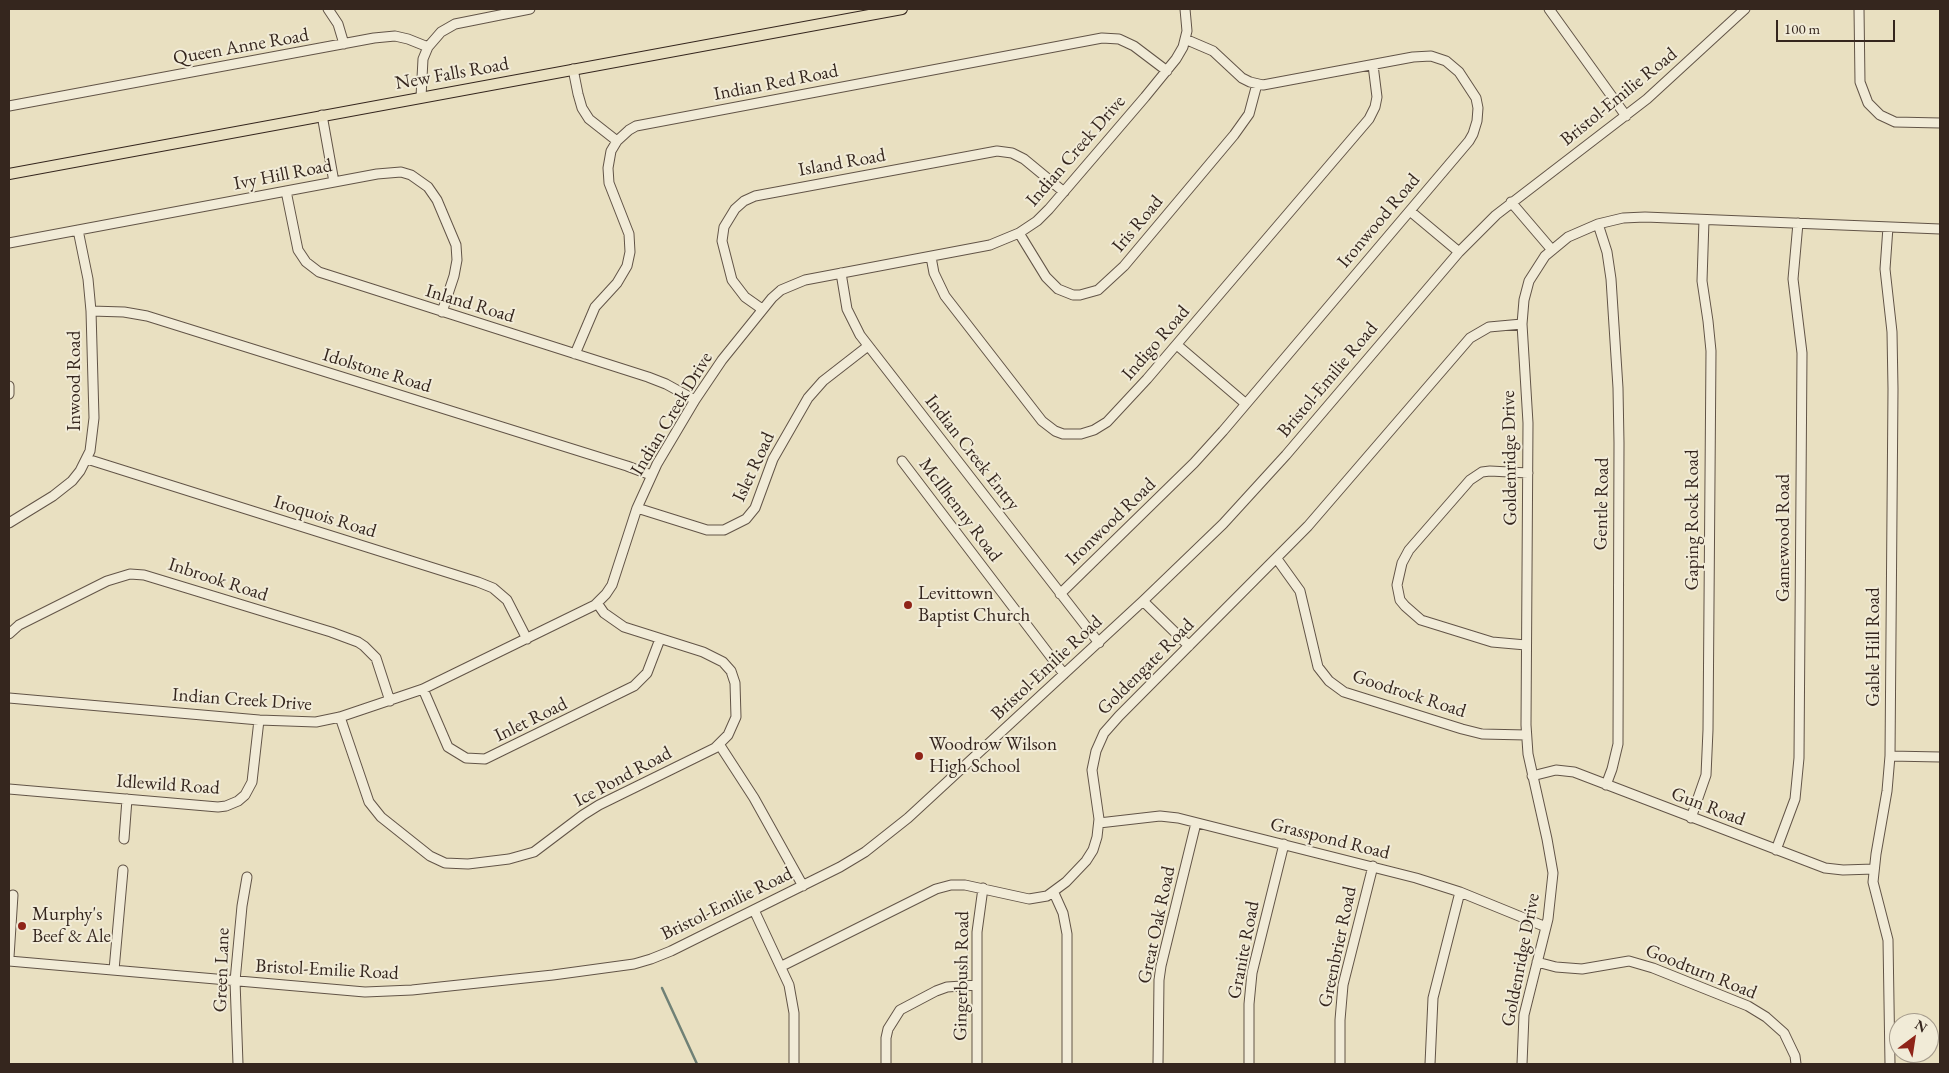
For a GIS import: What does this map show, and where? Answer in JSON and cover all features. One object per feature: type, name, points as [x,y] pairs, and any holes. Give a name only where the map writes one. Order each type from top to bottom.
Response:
[{"type":"main road","name":"New Falls Road","points":[[9,174],[902,9]]},
{"type":"street","points":[[328,9],[338,24],[344,44]]},
{"type":"street","points":[[421,97],[423,59],[428,47],[440,32],[455,24],[530,9]]},
{"type":"street","name":"Indian Creek Drive","points":[[9,698],[259,720],[316,722],[340,717],[424,689],[597,603],[612,585],[637,508],[651,475],[695,400],[722,360],[762,309],[781,290],[799,282],[990,245],[1019,233],[1043,216],[1176,59],[1187,31],[1185,9]]},
{"type":"street","points":[[1549,9],[1626,116]]},
{"type":"street","name":"Bristol-Emilie Road","points":[[9,961],[326,990],[391,992],[553,975],[634,964],[651,959],[840,867],[887,836],[1143,601],[1246,501],[1459,252],[1511,202],[1626,116],[1674,75],[1745,9]]},
{"type":"street","points":[[1859,9],[1860,82],[1868,103],[1880,116],[1895,122],[1940,124]]},
{"type":"street","name":"Queen Anne Road","points":[[9,106],[374,38],[395,36],[428,47]]},
{"type":"street","name":"Indian Red Road","points":[[617,141],[628,130],[647,123],[1102,38],[1119,39],[1130,43],[1166,71]]},
{"type":"street","points":[[1185,40],[1213,51],[1242,78],[1257,84]]},
{"type":"street","name":"Ironwood Road","points":[[1060,594],[1194,463],[1474,134],[1477,121],[1478,108],[1476,98],[1458,72],[1441,59],[1424,56],[1270,84],[1257,84]]},
{"type":"street","name":"Indigo Road","points":[[931,256],[934,273],[945,296],[1042,421],[1055,431],[1064,434],[1082,434],[1101,427],[1177,345],[1372,114],[1377,97],[1373,65]]},
{"type":"street","points":[[573,69],[582,108],[589,120],[617,141],[609,158],[608,178],[629,234],[630,252],[622,275],[601,298],[590,315],[575,354]]},
{"type":"street","name":"Iris Road","points":[[1019,233],[1046,277],[1058,289],[1073,295],[1098,290],[1124,266],[1234,135],[1249,114],[1257,84]]},
{"type":"street","points":[[322,115],[334,182]]},
{"type":"street","name":"Island Road","points":[[762,309],[745,297],[732,280],[722,241],[724,227],[734,209],[754,196],[997,151],[1012,153],[1024,159],[1064,192]]},
{"type":"street","name":"Ivy Hill Road","points":[[9,242],[394,172],[411,175],[428,187],[437,200],[452,232],[458,250],[454,276],[442,312]]},
{"type":"street","name":"Inland Road","points":[[286,191],[298,250],[312,268],[326,275],[648,377],[666,384],[695,400]]},
{"type":"street","points":[[1511,202],[1552,250]]},
{"type":"street","points":[[1410,211],[1459,252]]},
{"type":"street","name":"Goldenridge Drive","points":[[1522,1064],[1524,1015],[1546,928],[1553,873],[1532,776],[1526,735],[1528,422],[1522,324],[1524,300],[1529,282],[1538,266],[1552,250],[1568,237],[1598,224],[1623,218],[1638,217],[1940,229]]},
{"type":"street","name":"Gaping Rock Road","points":[[1691,818],[1706,775],[1708,730],[1711,351],[1702,281],[1704,220]]},
{"type":"street","name":"Gentle Road","points":[[1598,224],[1608,252],[1611,279],[1618,388],[1619,443],[1618,744],[1606,785]]},
{"type":"street","name":"Gamewood Road","points":[[1776,850],[1795,799],[1799,758],[1802,353],[1793,279],[1798,224]]},
{"type":"street","name":"Gable Hill Road","points":[[1888,227],[1885,268],[1891,325],[1893,389],[1890,756],[1886,800],[1874,869],[1875,892],[1888,940],[1890,1064]]},
{"type":"street","name":"Inwood Road","points":[[9,523],[63,488],[80,472],[87,459],[93,434],[91,311],[88,279],[78,230]]},
{"type":"street","name":"Indian Creek Entry","points":[[841,273],[850,315],[860,335],[1099,642]]},
{"type":"street","name":"Idolstone Road","points":[[91,311],[124,312],[156,319],[651,475]]},
{"type":"street","name":"Goldengate Road","points":[[1054,893],[1086,861],[1093,850],[1099,823],[1092,770],[1104,733],[1326,507],[1470,338],[1489,326],[1522,324]]},
{"type":"street","points":[[1177,345],[1246,404]]},
{"type":"street","name":"Islet Road","points":[[637,508],[707,530],[724,530],[746,519],[754,508],[773,459],[808,398],[823,381],[868,346]]},
{"type":"street","points":[[9,386],[9,394]]},
{"type":"street","name":"Iroquois Road","points":[[87,459],[478,582],[492,588],[507,600],[527,638]]},
{"type":"street","name":"McIlhenny Road","points":[[902,461],[1064,674]]},
{"type":"street","points":[[1526,645],[1492,642],[1421,620],[1410,612],[1400,600],[1397,585],[1402,563],[1409,550],[1470,480],[1482,472],[1490,471],[1528,473]]},
{"type":"street","name":"Goodrock Road","points":[[1277,559],[1300,590],[1318,667],[1329,681],[1344,692],[1482,734],[1526,735]]},
{"type":"street","name":"Inbrook Road","points":[[9,634],[20,625],[107,581],[130,574],[151,576],[358,642],[376,658],[390,701]]},
{"type":"street","points":[[1143,601],[1189,646]]},
{"type":"street","name":"Ice Pond Road","points":[[340,717],[363,788],[374,809],[430,856],[445,863],[454,864],[510,860],[534,852],[582,815],[599,805],[719,744],[730,731],[736,717],[735,683],[731,671],[723,662],[624,627],[604,613],[597,603]]},
{"type":"street","name":"Inlet Road","points":[[424,689],[448,747],[466,758],[486,759],[634,686],[647,673],[660,639]]},
{"type":"street","name":"Idlewild Road","points":[[9,789],[218,807],[232,804],[246,795],[252,782],[259,720]]},
{"type":"street","points":[[719,744],[758,805],[803,886]]},
{"type":"street","points":[[1890,756],[1940,757]]},
{"type":"street","name":"Gun Road","points":[[1532,776],[1552,770],[1565,770],[1834,870],[1874,869]]},
{"type":"street","points":[[124,839],[127,799]]},
{"type":"street","name":"Grasspond Road","points":[[1099,823],[1160,816],[1196,823],[1372,866],[1460,892],[1546,928]]},
{"type":"street","name":"Great Oak Road","points":[[1158,1064],[1159,980],[1161,966],[1196,823]]},
{"type":"street","name":"Granite Road","points":[[1249,1064],[1249,1004],[1252,973],[1284,844]]},
{"type":"street","name":"Greenbrier Road","points":[[1340,1064],[1340,1020],[1343,985],[1372,866]]},
{"type":"street","points":[[114,970],[123,870]]},
{"type":"street","name":"Green Lane","points":[[238,1064],[234,982],[247,877]]},
{"type":"street","points":[[782,966],[936,889],[960,884],[1029,898],[1040,898],[1054,893],[1063,913],[1067,934],[1067,1064]]},
{"type":"street","name":"Gingerbush Road","points":[[977,1064],[976,932],[983,888]]},
{"type":"street","points":[[1430,1064],[1433,998],[1460,892]]},
{"type":"street","points":[[9,957],[13,895]]},
{"type":"street","points":[[754,910],[782,966],[792,998],[794,1064]]},
{"type":"street","name":"Goodturn Road","points":[[1537,962],[1556,967],[1582,969],[1629,961],[1653,968],[1748,1006],[1766,1017],[1784,1033],[1792,1049],[1796,1064]]},
{"type":"street","points":[[886,1064],[888,1029],[900,1010],[947,987],[977,984]]},
{"type":"waterway","points":[[662,988],[697,1064]]},
{"type":"place","name":"Levittown Baptist Church","points":[[908,605]]},
{"type":"place","name":"Woodrow Wilson High School","points":[[919,756]]},
{"type":"place","name":"Murphy's Beef & Ale","points":[[22,926]]}]
